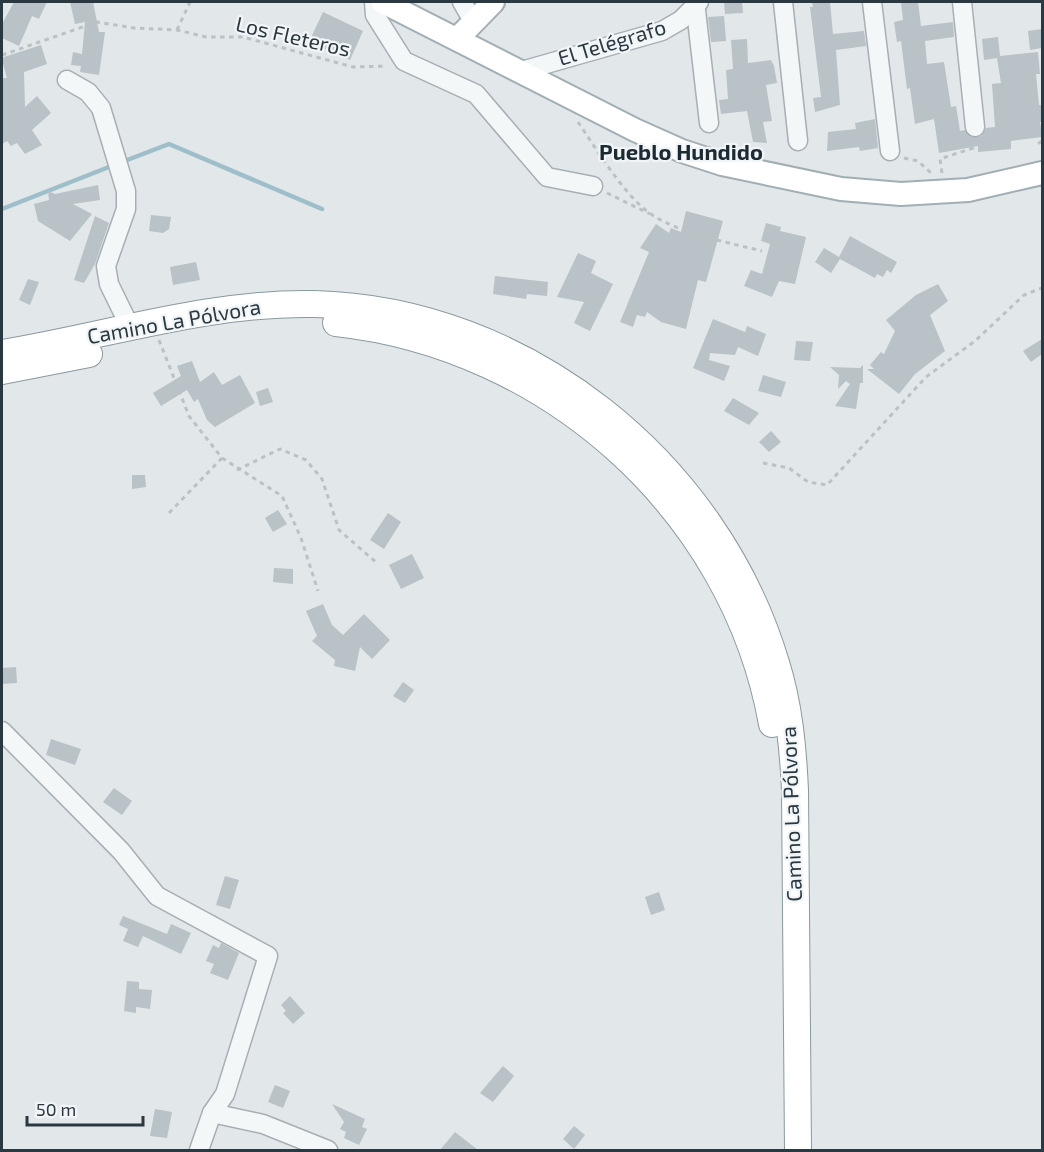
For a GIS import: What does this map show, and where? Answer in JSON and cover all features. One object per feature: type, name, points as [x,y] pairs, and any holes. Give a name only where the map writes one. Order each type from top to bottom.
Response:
[{"type":"highway","name":"Camino La Pólvora","points":[[2,353],[227,309],[315,304],[377,311],[431,323],[510,353],[563,382],[625,428],[678,483],[725,547],[749,591],[776,662],[788,714],[795,790],[798,1150]]},
{"type":"highway","name":"Camino La Pólvora","points":[[2,372],[159,338],[243,324],[305,321],[385,331],[438,345],[491,366],[563,406],[619,449],[673,507],[715,569],[738,613],[761,675],[772,725],[779,801],[783,1150]]},
{"type":"main road","points":[[383,2],[518,72],[682,151],[722,164],[830,187],[882,193],[943,193],[992,185],[1042,173]]},
{"type":"main road","points":[[458,39],[473,21],[494,2]]},
{"type":"street","points":[[374,2],[375,15],[404,61],[476,94],[547,177],[593,186]]},
{"type":"street","points":[[462,2],[473,21]]},
{"type":"street","points":[[783,2],[798,141]]},
{"type":"street","points":[[872,2],[893,153]]},
{"type":"street","points":[[962,2],[975,127]]},
{"type":"street","points":[[696,3],[709,123]]},
{"type":"street","name":"El Telégrafo","points":[[518,72],[662,31],[681,20],[696,3]]},
{"type":"street","points":[[67,80],[88,92],[101,108],[126,191],[126,209],[106,266],[109,284],[130,327]]},
{"type":"street","points":[[2,731],[121,851],[157,896],[268,956],[225,1094],[212,1113],[199,1150]]},
{"type":"street","points":[[212,1113],[263,1124],[328,1150]]},
{"type":"path","points":[[177,30],[190,2]]},
{"type":"path","name":"Los Fleteros","points":[[2,55],[97,22],[134,28],[177,30],[206,37],[243,37],[353,68],[387,66],[404,61]]},
{"type":"path","points":[[576,119],[633,197],[654,216]]},
{"type":"path","points":[[942,174],[940,159],[973,148]]},
{"type":"path","points":[[893,153],[918,161],[929,170]]},
{"type":"path","points":[[593,186],[654,216],[712,238],[762,251]]},
{"type":"path","points":[[763,463],[789,468],[808,482],[827,485],[926,377],[975,341],[1024,296],[1042,288]]},
{"type":"path","points":[[159,338],[189,416],[222,458],[237,470],[282,496],[301,538],[318,591]]},
{"type":"path","points":[[237,470],[280,449],[306,460],[322,479],[339,530],[378,564]]},
{"type":"path","points":[[169,513],[222,458]]},
{"type":"building","points":[[14,2],[47,2],[39,19],[32,16],[19,46],[2,38],[2,24]]},
{"type":"building","points":[[70,2],[93,2],[99,32],[105,32],[99,75],[80,72],[81,66],[71,65],[73,52],[82,54],[85,22],[75,24]]},
{"type":"building","points":[[724,2],[742,2],[743,13],[725,14]]},
{"type":"building","points":[[812,2],[830,2],[833,34],[864,31],[866,46],[836,50],[840,105],[815,112],[813,98],[821,97],[810,7],[813,7]]},
{"type":"building","points":[[901,2],[918,2],[921,26],[953,22],[954,37],[925,41],[927,64],[944,62],[951,107],[956,106],[960,131],[965,130],[971,137],[981,136],[986,128],[995,127],[992,84],[1001,83],[997,58],[984,60],[982,39],[998,37],[1000,56],[1038,52],[1040,74],[1036,74],[1039,105],[1042,105],[1042,122],[1040,122],[1042,137],[1011,141],[1011,149],[978,152],[978,146],[939,153],[934,119],[915,124],[910,88],[907,89],[901,41],[897,42],[894,22],[903,20]]},
{"type":"building","points":[[323,12],[363,31],[350,60],[309,42]]},
{"type":"building","points":[[724,16],[726,41],[711,42],[708,17]]},
{"type":"building","points":[[1042,29],[1042,48],[1030,50],[1028,31]]},
{"type":"building","points":[[747,39],[748,63],[771,60],[774,66],[777,83],[766,85],[772,121],[763,122],[767,143],[753,142],[747,111],[721,114],[719,100],[728,99],[726,70],[733,69],[731,40]]},
{"type":"building","points":[[41,45],[47,64],[24,72],[25,107],[37,96],[51,113],[32,130],[42,145],[25,154],[17,143],[11,146],[7,141],[2,144],[2,78],[7,78],[2,60],[4,57]]},
{"type":"building","points":[[875,119],[878,148],[860,151],[859,147],[827,151],[828,132],[856,129],[855,123]]},
{"type":"building","points":[[98,185],[100,200],[73,204],[92,214],[70,241],[38,221],[34,204],[49,200],[48,191],[55,194]]},
{"type":"building","points":[[686,211],[723,221],[706,282],[698,280],[686,329],[661,322],[647,312],[645,317],[637,315],[633,327],[620,322],[649,252],[640,248],[656,224],[669,233],[671,228],[681,232]]},
{"type":"building","points":[[151,215],[171,217],[169,229],[163,233],[149,231]]},
{"type":"building","points":[[95,216],[109,223],[95,264],[84,283],[74,280]]},
{"type":"building","points":[[766,223],[781,227],[780,231],[806,237],[795,284],[779,281],[772,297],[744,286],[751,270],[762,274],[770,244],[761,241]]},
{"type":"building","points":[[850,236],[897,262],[891,273],[887,270],[883,277],[877,274],[875,278],[840,259],[831,273],[815,262],[824,248],[839,257]]},
{"type":"building","points":[[578,253],[596,261],[591,273],[613,284],[590,331],[574,323],[584,302],[557,297]]},
{"type":"building","points":[[196,262],[200,280],[173,285],[170,267]]},
{"type":"building","points":[[495,276],[548,282],[547,296],[527,294],[526,299],[493,294]]},
{"type":"building","points":[[28,279],[39,282],[30,305],[19,300]]},
{"type":"building","points":[[938,284],[948,301],[930,315],[945,351],[915,374],[899,394],[867,369],[874,369],[870,365],[881,352],[884,354],[895,331],[886,320],[916,295]]},
{"type":"building","points":[[713,319],[745,332],[747,326],[766,334],[758,356],[738,347],[735,355],[710,353],[709,360],[730,366],[724,381],[693,368]]},
{"type":"building","points":[[1042,339],[1042,354],[1031,362],[1023,351]]},
{"type":"building","points":[[796,341],[813,342],[810,361],[794,360]]},
{"type":"building","points":[[192,361],[200,382],[214,372],[222,385],[240,375],[255,403],[215,427],[207,420],[198,399],[194,402],[187,390],[161,406],[153,393],[181,376],[177,366]]},
{"type":"building","points":[[863,365],[863,383],[860,383],[856,409],[835,406],[850,384],[846,381],[838,389],[839,375],[830,367],[860,368]]},
{"type":"building","points":[[763,375],[786,382],[781,397],[758,391]]},
{"type":"building","points":[[268,388],[273,402],[260,406],[256,392]]},
{"type":"building","points":[[733,398],[759,413],[749,425],[724,411]]},
{"type":"building","points":[[771,431],[781,442],[769,452],[759,442]]},
{"type":"building","points":[[132,475],[145,475],[146,487],[132,489]]},
{"type":"building","points":[[278,510],[287,524],[273,532],[265,518]]},
{"type":"building","points":[[388,513],[401,522],[384,549],[370,540]]},
{"type":"building","points":[[412,554],[424,578],[401,589],[389,565]]},
{"type":"building","points":[[274,568],[293,569],[293,584],[273,582]]},
{"type":"building","points":[[323,604],[332,625],[343,635],[364,614],[390,640],[372,659],[360,647],[355,671],[334,666],[335,660],[312,641],[317,636],[306,611]]},
{"type":"building","points":[[16,667],[17,683],[2,684],[2,668]]},
{"type":"building","points":[[403,682],[414,690],[405,703],[393,696]]},
{"type":"building","points":[[51,739],[81,749],[75,765],[46,755]]},
{"type":"building","points":[[114,788],[132,801],[122,815],[103,802]]},
{"type":"building","points":[[225,876],[239,880],[230,909],[216,905]]},
{"type":"building","points":[[659,892],[665,910],[651,915],[645,897]]},
{"type":"building","points":[[123,916],[167,934],[171,924],[191,933],[181,954],[143,936],[138,947],[123,941],[128,929],[119,925]]},
{"type":"building","points":[[221,943],[239,953],[228,980],[210,973],[214,964],[206,961],[213,945],[219,948]]},
{"type":"building","points":[[127,981],[139,982],[139,989],[152,990],[150,1009],[136,1007],[136,1013],[124,1011]]},
{"type":"building","points":[[290,996],[305,1013],[293,1024],[283,1013],[286,1011],[281,1005]]},
{"type":"building","points":[[503,1066],[514,1076],[493,1102],[480,1093]]},
{"type":"building","points":[[275,1085],[290,1091],[283,1108],[268,1102]]},
{"type":"building","points":[[332,1104],[365,1119],[362,1127],[367,1129],[359,1145],[344,1138],[346,1132],[340,1129],[344,1122]]},
{"type":"building","points":[[155,1109],[172,1112],[167,1138],[150,1136]]},
{"type":"building","points":[[574,1126],[585,1135],[574,1149],[563,1139]]},
{"type":"building","points":[[455,1132],[478,1150],[440,1150]]},
{"type":"waterway","points":[[122,162],[169,144],[322,209]]},
{"type":"waterway","points":[[2,209],[114,165]]},
{"type":"district","name":"Pueblo Hundido","points":[[681,152]]}]
